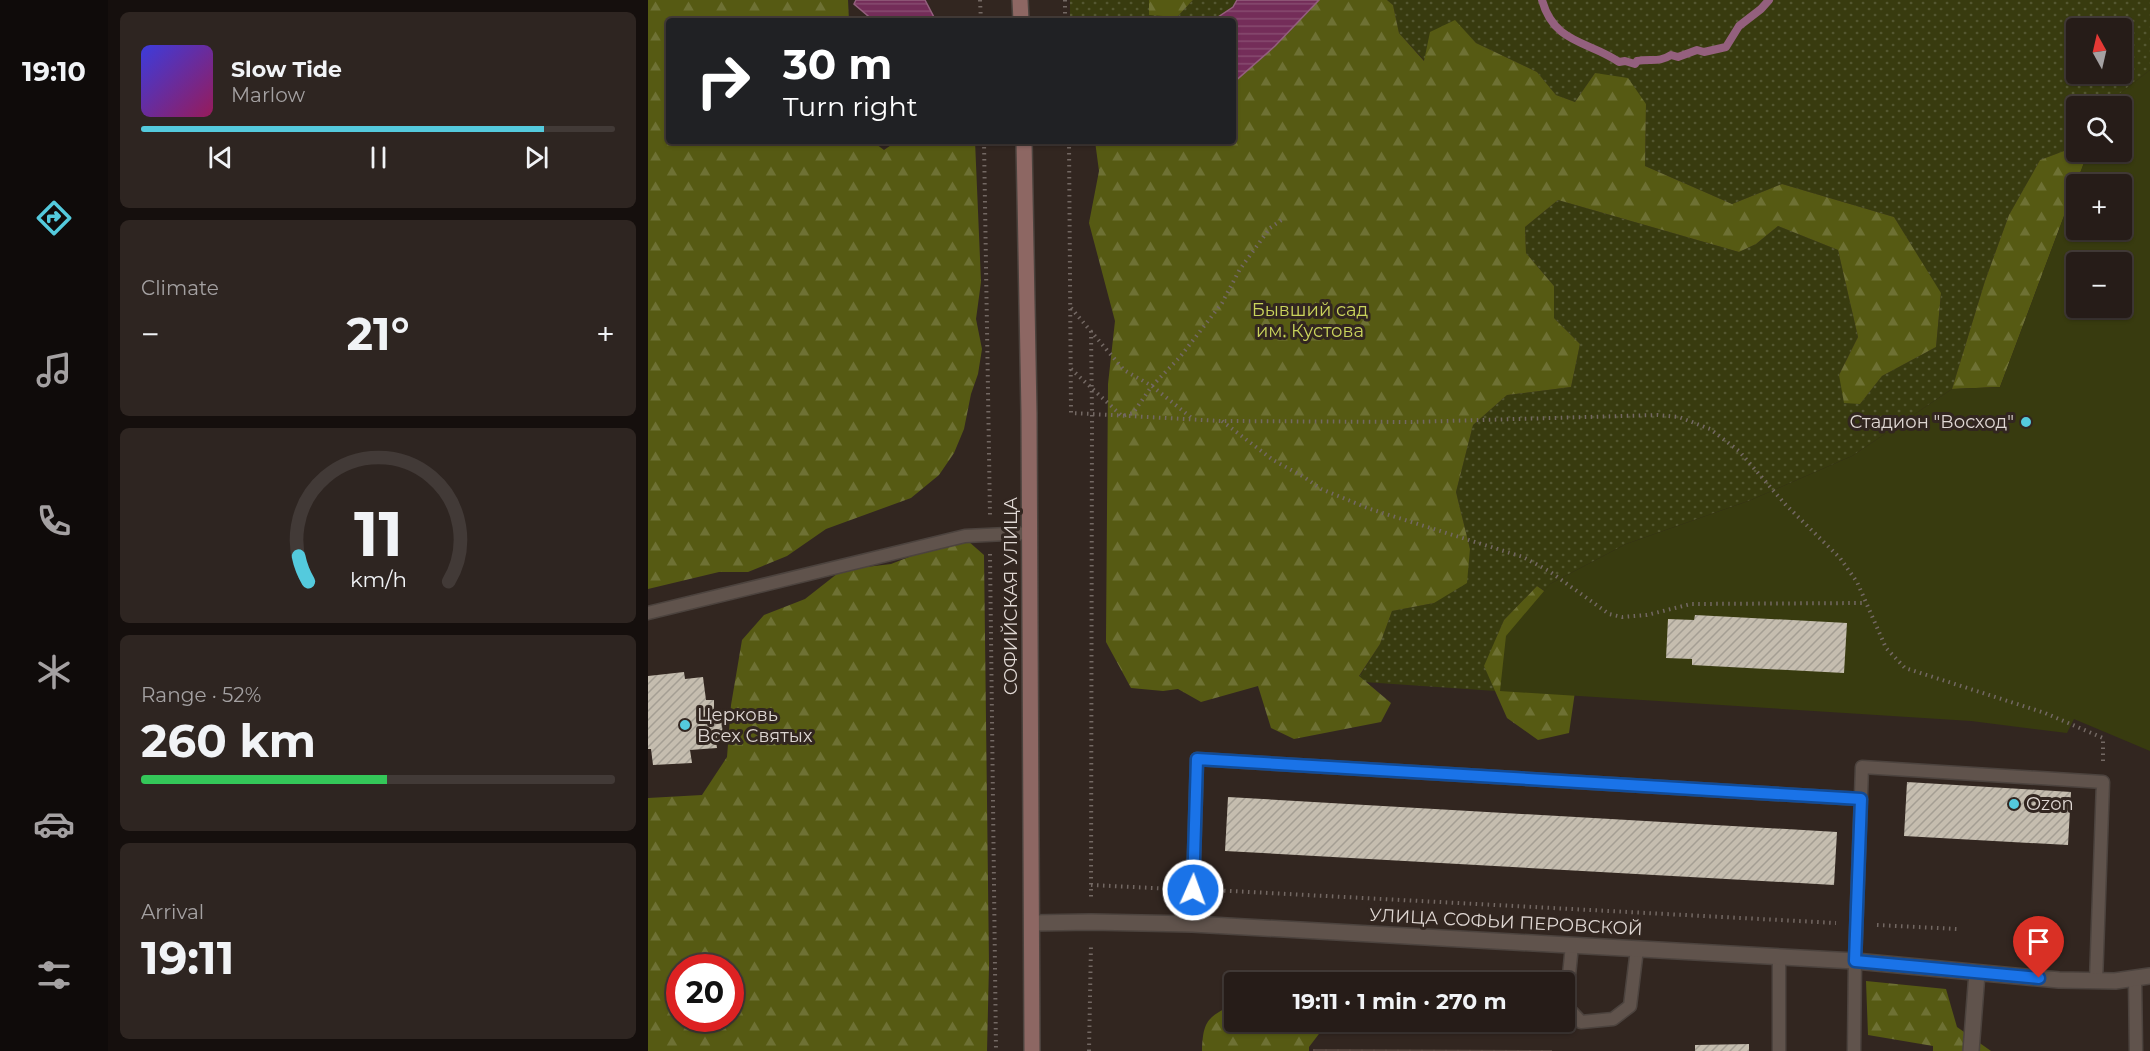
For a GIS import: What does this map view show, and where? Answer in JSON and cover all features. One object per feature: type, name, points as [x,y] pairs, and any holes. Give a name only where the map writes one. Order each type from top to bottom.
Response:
[{"type":"main road","points":[[1020,0],[1021,18]]},
{"type":"main road","name":"СОФИЙСКАЯ УЛИЦА","points":[[1024,144],[1030,533],[1032,1051]]},
{"type":"street","name":"УЛИЦА СОФЬИ ПЕРОВСКОЙ","points":[[1032,923],[1091,921],[1192,924],[1779,956],[2096,981],[2143,977]]},
{"type":"street","points":[[1971,1051],[1977,973]]},
{"type":"lane","points":[[648,613],[965,536],[990,533],[1030,533]]},
{"type":"lane","points":[[1192,924],[1197,759],[1861,799]]},
{"type":"lane","points":[[1854,1051],[1862,767],[2103,782],[2096,981]]},
{"type":"lane","points":[[1572,945],[1566,1006],[1581,1023],[1613,1019],[1630,1006],[1637,948]]},
{"type":"lane","points":[[1779,956],[1779,1051]]},
{"type":"lane","points":[[2136,1051],[2143,977]]},
{"type":"path","points":[[980,0],[981,18]]},
{"type":"path","points":[[1065,0],[1065,18]]},
{"type":"path","points":[[984,144],[996,1051]]},
{"type":"path","points":[[1068,144],[1071,413],[1221,421],[1412,422],[1657,415],[1679,417],[1710,429],[1739,451],[1785,504],[1840,558],[1857,582],[1886,648],[1905,668],[2044,713],[2103,738],[2103,782]]},
{"type":"path","points":[[1122,416],[1133,413],[1152,386],[1180,357],[1222,303],[1240,269],[1270,228],[1283,219]]},
{"type":"path","points":[[1070,307],[1124,370],[1152,386],[1194,420]]},
{"type":"path","points":[[1089,1051],[1091,331]]},
{"type":"path","points":[[1071,369],[1122,416]]},
{"type":"path","points":[[1221,421],[1273,460],[1304,477],[1320,489],[1370,509],[1523,557],[1549,571],[1609,614],[1622,617],[1647,615],[1691,604],[1866,603]]},
{"type":"path","points":[[1091,885],[1957,929]]},
{"type":"shaded area","points":[[856,0],[925,0],[934,18],[870,18],[854,4]]},
{"type":"shaded area","points":[[1237,0],[1319,0],[1275,46],[1236,80],[1236,18],[1216,18],[1233,7]]},
{"type":"shaded area","points":[[1313,1049],[1552,1050],[1552,1051],[1313,1051]]},
{"type":"green space","points":[[648,0],[848,0],[849,18],[666,18],[666,144],[876,144],[884,150],[893,144],[975,144],[981,282],[976,319],[982,349],[964,429],[954,453],[939,475],[911,498],[826,529],[787,556],[748,572],[719,572],[648,589]]},
{"type":"green space","points":[[1070,0],[1149,0],[1149,14],[1177,17],[1193,0],[1237,0],[1233,7],[1216,18],[1070,18]]},
{"type":"green space","points":[[1149,0],[1193,0],[1177,17],[1149,15]]},
{"type":"green space","name":"Бывший сад им. Кустова","points":[[1319,0],[1387,0],[1393,5],[1399,33],[1424,61],[1430,32],[1455,20],[1476,43],[1537,72],[1556,95],[1575,102],[1595,73],[1628,78],[1646,104],[1645,166],[1732,204],[1782,184],[1894,217],[1941,293],[1936,347],[1882,376],[1860,404],[1844,403],[1839,375],[1858,337],[1838,250],[1778,226],[1756,244],[1739,252],[1558,200],[1525,227],[1526,253],[1554,286],[1554,318],[1580,344],[1571,387],[1507,395],[1473,425],[1456,492],[1470,549],[1467,583],[1434,603],[1392,611],[1380,644],[1359,676],[1391,703],[1381,722],[1294,739],[1271,728],[1258,686],[1201,702],[1178,689],[1163,691],[1131,688],[1106,642],[1108,384],[1115,321],[1089,223],[1099,171],[1095,144],[1236,144],[1236,80],[1275,46]]},
{"type":"green space","points":[[1387,0],[2150,0],[2150,70],[2132,84],[2117,96],[2066,96],[2066,146],[2064,151],[2040,160],[2009,215],[1985,281],[1952,389],[1852,456],[1751,500],[1626,544],[1550,584],[1545,591],[1537,586],[1504,620],[1485,666],[1496,691],[1364,682],[1359,677],[1380,644],[1392,611],[1434,603],[1470,549],[1456,492],[1473,425],[1507,395],[1571,387],[1580,344],[1554,318],[1554,286],[1526,253],[1525,227],[1558,200],[1739,252],[1756,244],[1778,226],[1838,250],[1858,337],[1839,375],[1860,404],[1882,376],[1936,347],[1941,294],[1894,217],[1782,184],[1732,204],[1645,166],[1646,104],[1595,73],[1575,102],[1556,95],[1537,72],[1476,43],[1455,21],[1425,61],[1399,33],[1393,5]]},
{"type":"green space","name":"Стадион \"Восход\"","points":[[2150,70],[2150,751],[2074,719],[2067,733],[1971,721],[1500,691],[1506,636],[1550,584],[1626,544],[1751,500],[1852,456],[1952,389],[2000,387],[2066,211],[2066,240],[2132,240],[2132,174],[2080,174],[2084,162],[2132,162],[2132,96],[2117,96]]},
{"type":"green space","points":[[2066,146],[2066,162],[2084,162],[2080,174],[2066,174],[2066,211],[2000,387],[1952,389],[1985,281],[2009,215],[2040,160],[2064,151]]},
{"type":"green space","points":[[968,541],[984,555],[989,965],[987,1051],[648,1051],[648,798],[702,795],[727,757],[731,705],[742,640],[764,615],[805,599],[842,570],[891,564],[940,545]]},
{"type":"green space","points":[[1537,586],[1576,613],[1577,678],[1569,733],[1538,740],[1507,718],[1484,666],[1504,620]]},
{"type":"green space","points":[[1866,981],[1946,989],[1957,1027],[1991,1051],[1933,1051],[1933,1046],[1868,1035]]},
{"type":"green space","points":[[1224,1009],[1224,1032],[1320,1032],[1309,1047],[1309,1051],[1202,1051],[1206,1026],[1218,1012]]},
{"type":"building","points":[[1695,615],[1847,623],[1844,673],[1692,665],[1692,659],[1666,658],[1668,619],[1694,620]]},
{"type":"building","name":"Церковь Всех Святых","points":[[684,672],[685,679],[703,677],[706,700],[714,700],[714,710],[721,709],[723,740],[716,741],[717,748],[690,750],[692,763],[653,765],[651,749],[648,749],[648,676]]},
{"type":"building","points":[[1907,782],[2071,792],[2068,845],[1904,836]]},
{"type":"building","points":[[1228,797],[1837,832],[1834,885],[1225,851]]},
{"type":"building","points":[[1749,1044],[1749,1051],[1695,1051],[1695,1045]]},
{"type":"waterway","points":[[1542,0],[1555,25],[1574,40],[1619,62],[1635,64],[1637,61],[1658,60],[1671,55],[1678,57],[1697,50],[1704,52],[1726,47],[1739,26],[1769,0]]},
{"type":"place","name":"Стадион \"Восход\"","points":[[2026,422]]},
{"type":"place","name":"Церковь Всех Святых","points":[[685,725]]},
{"type":"place","name":"Ozon","points":[[2014,804]]},
{"type":"route","points":[[1193,890],[1197,759],[1861,799],[1855,961],[2039,978]]}]
